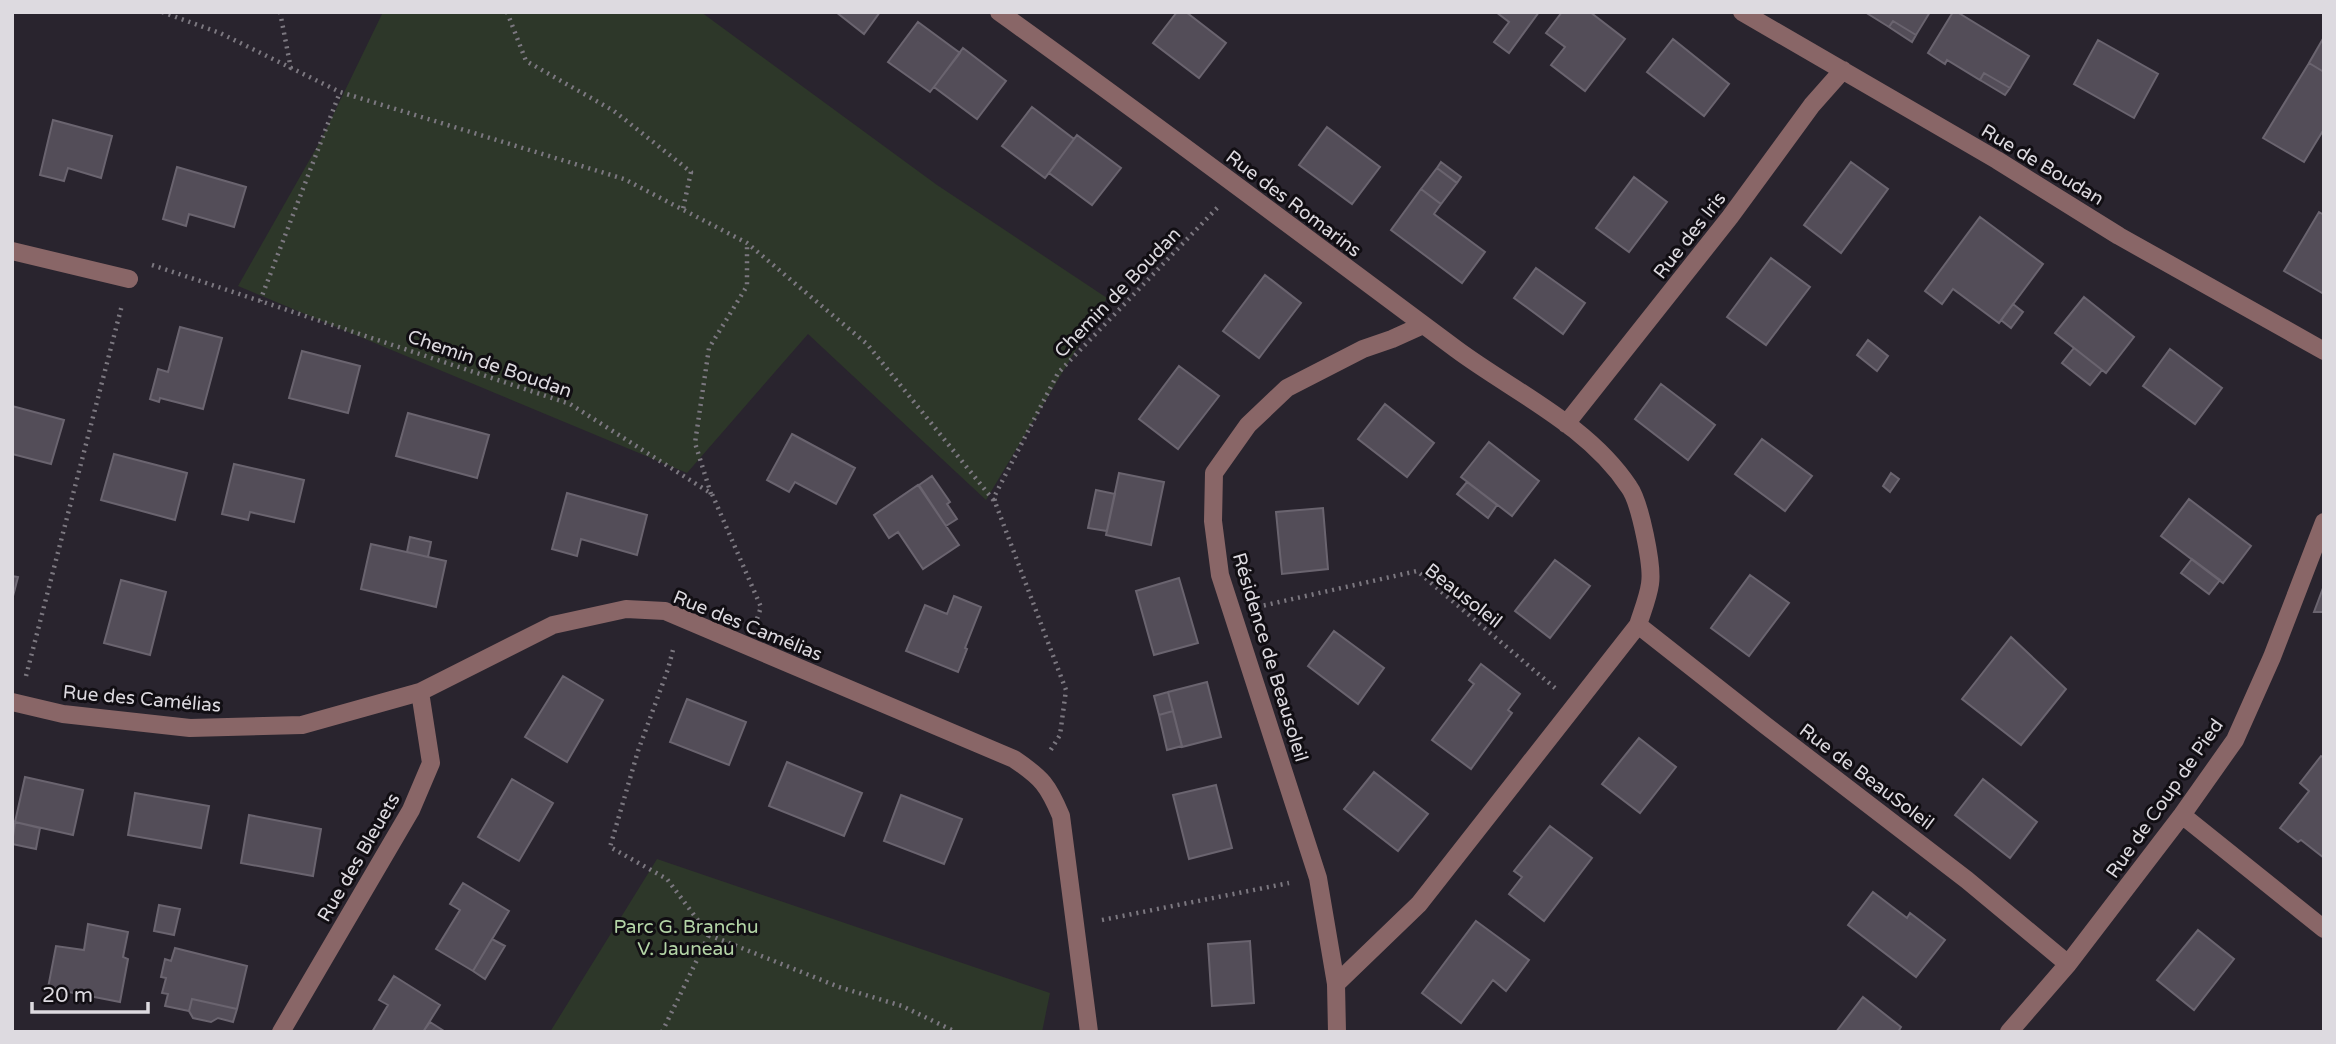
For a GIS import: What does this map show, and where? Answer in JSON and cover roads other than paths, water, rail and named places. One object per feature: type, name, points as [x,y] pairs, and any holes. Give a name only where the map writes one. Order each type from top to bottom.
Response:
[{"type":"street","name":"Rue des Romarins","points":[[999,12],[1470,360],[1566,424]]},
{"type":"street","name":"Rue de Boudan","points":[[1742,12],[2024,176],[2119,236],[2324,351]]},
{"type":"street","name":"Rue des Iris","points":[[1566,424],[1730,217],[1812,105],[1843,70]]},
{"type":"street","points":[[12,251],[129,279]]},
{"type":"street","name":"Résidence de Beausoleil","points":[[1337,1032],[1336,984],[1318,878],[1220,575],[1213,521],[1214,473],[1248,425],[1287,388],[1363,349],[1423,325]]},
{"type":"street","points":[[1336,984],[1419,904],[1638,625],[1651,583],[1645,533],[1630,488],[1595,447],[1566,424]]},
{"type":"street","name":"Rue de Coup de Pied","points":[[2009,1032],[2068,964],[2182,815],[2235,740],[2272,657],[2324,522]]},
{"type":"street","name":"Rue des Camélias","points":[[16,703],[64,714],[190,728],[302,725],[420,692],[553,625],[626,609],[665,611],[1014,759],[1035,773],[1049,789],[1060,816],[1089,1032]]},
{"type":"street","name":"Rue de BeauSoleil","points":[[1638,625],[1967,880],[2068,964]]},
{"type":"street","name":"Rue des Bleuets","points":[[281,1032],[411,810],[431,763],[420,692]]},
{"type":"street","points":[[2182,815],[2324,929]]},
{"type":"park label","name":"Parc G. Branchu V. Jauneau","points":[[686,937]]}]
